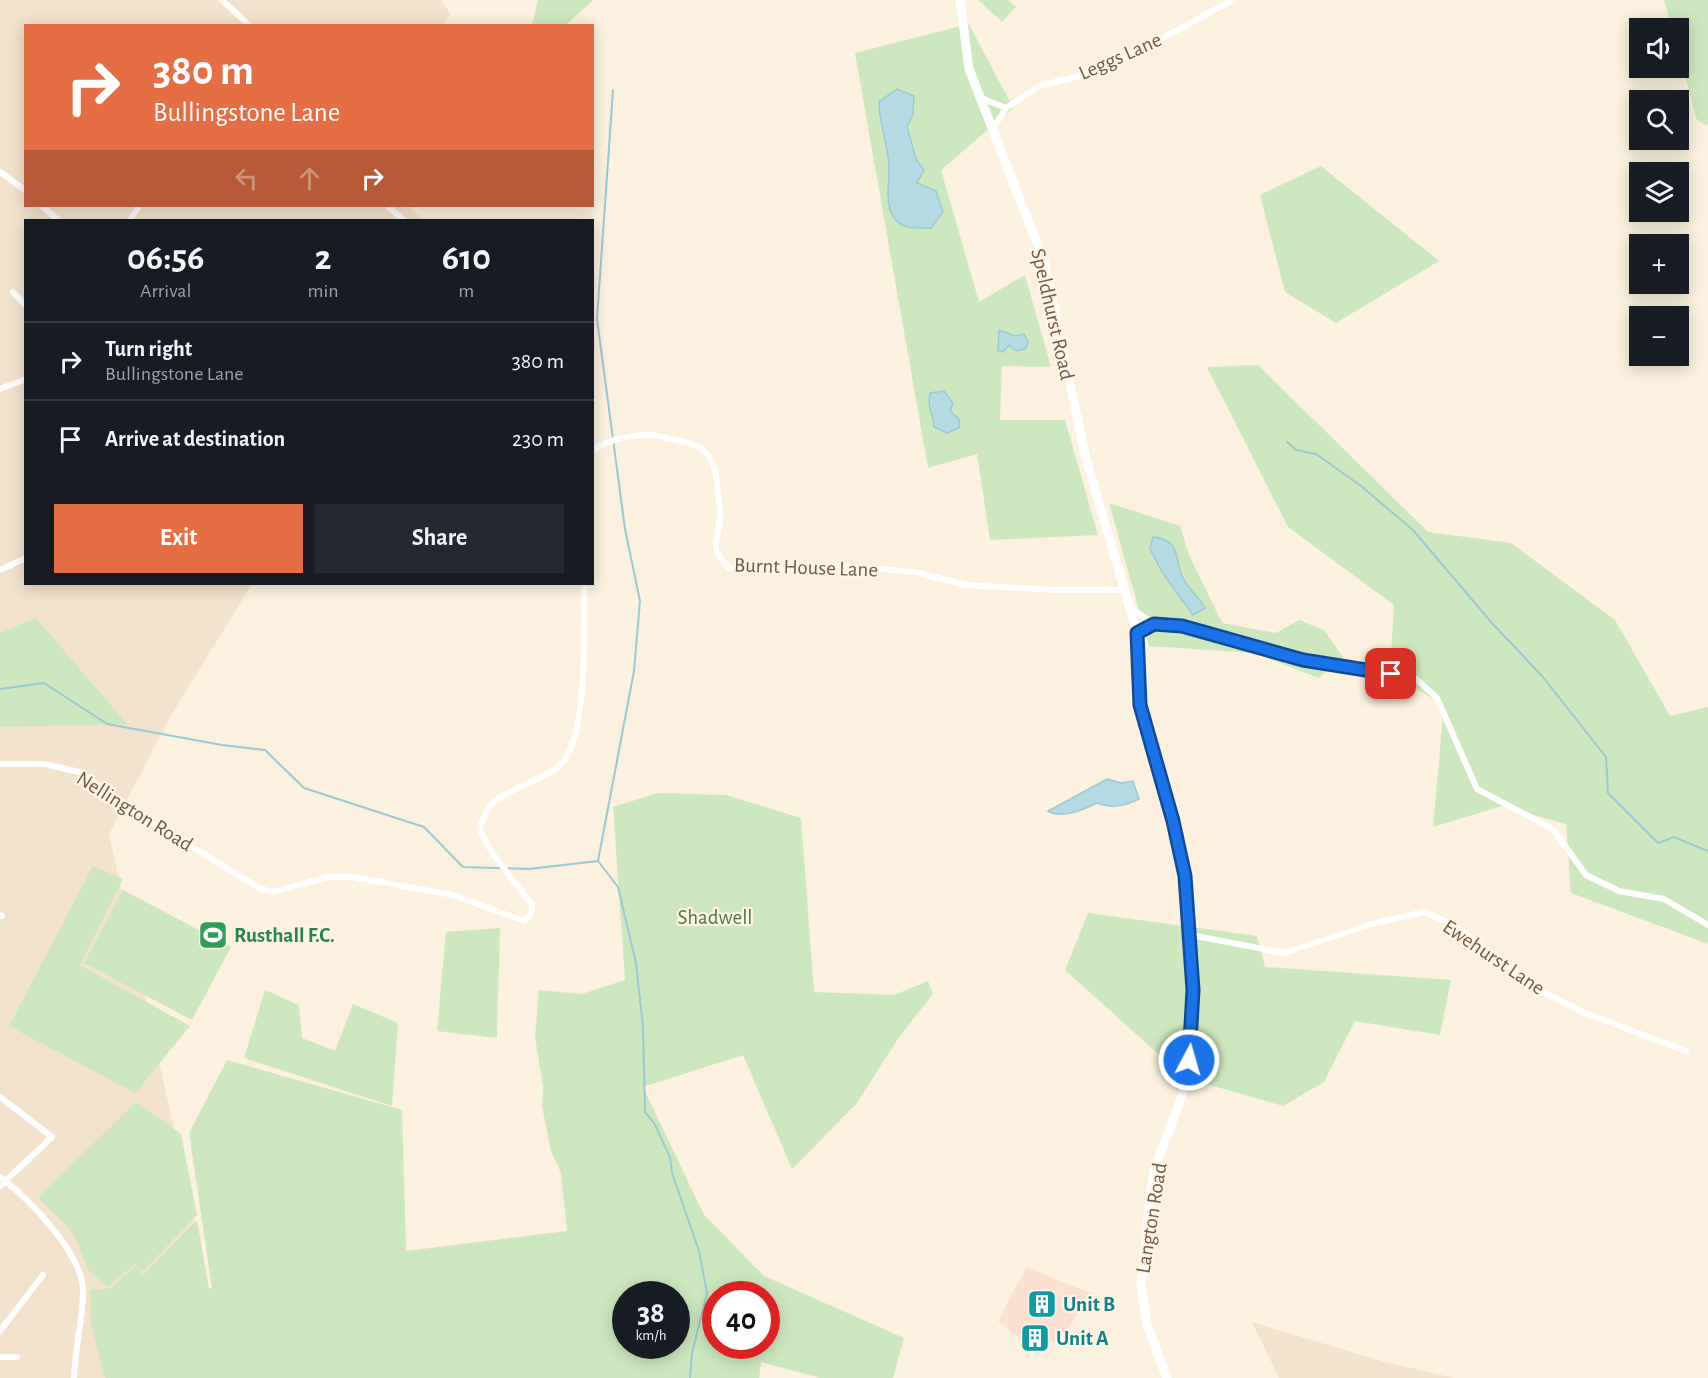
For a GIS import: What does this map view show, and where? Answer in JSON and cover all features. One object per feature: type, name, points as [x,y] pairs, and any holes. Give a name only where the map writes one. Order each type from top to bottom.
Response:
[{"type":"street","points":[[222,0],[248,24]]},
{"type":"street","name":"Speldhurst Road","points":[[960,0],[969,69],[994,127],[1044,261],[1085,455],[1137,633]]},
{"type":"street","name":"Leggs Lane","points":[[994,127],[1006,108],[1039,86],[1088,74],[1133,54],[1233,0]]},
{"type":"street","points":[[981,98],[1006,108]]},
{"type":"street","points":[[0,172],[24,186]]},
{"type":"street","points":[[43,207],[57,219]]},
{"type":"street","points":[[389,207],[402,219]]},
{"type":"street","points":[[13,292],[24,304]]},
{"type":"street","points":[[0,389],[24,380]]},
{"type":"street","name":"Burnt House Lane","points":[[594,450],[599,446],[648,434],[688,443],[710,455],[716,465],[720,518],[714,541],[717,556],[729,568],[843,566],[915,572],[966,585],[1055,590],[1125,590]]},
{"type":"street","points":[[0,570],[24,559]]},
{"type":"street","name":"Nellington Road","points":[[0,764],[45,764],[79,772],[159,827],[261,889],[273,892],[328,877],[353,877],[453,895],[524,921],[531,914],[532,905],[493,854],[479,829],[490,806],[504,796],[530,785],[563,763],[572,747],[579,715],[584,585]]},
{"type":"street","points":[[1131,608],[1154,624],[1182,626],[1303,660],[1414,677],[1437,698],[1477,789],[1553,829],[1586,876],[1619,891],[1664,899],[1708,925]]},
{"type":"street","points":[[1137,633],[1154,624]]},
{"type":"street","name":"Langton Road","points":[[1137,633],[1140,705],[1182,860],[1191,935],[1192,1043],[1184,1093],[1153,1178],[1141,1286],[1147,1325],[1167,1378]]},
{"type":"street","name":"Ewehurst Lane","points":[[1191,935],[1284,953],[1372,924],[1424,912],[1454,925],[1543,992],[1585,1013],[1686,1051]]},
{"type":"street","points":[[0,1097],[52,1137],[7,1182],[0,1186]]},
{"type":"street","points":[[0,1177],[59,1233],[78,1272],[83,1296],[74,1378]]},
{"type":"street","points":[[0,1331],[44,1275]]},
{"type":"street","points":[[0,1357],[17,1357]]},
{"type":"shaded area","points":[[0,0],[441,0],[451,15],[443,24],[24,24],[24,207],[410,207],[421,219],[24,219],[24,585],[251,585],[172,714],[109,834],[202,1256],[186,1378],[0,1378]]},
{"type":"shaded area","points":[[1026,1267],[1093,1294],[1056,1344],[1051,1340],[1039,1355],[998,1321]]},
{"type":"shaded area","points":[[1252,1322],[1385,1362],[1454,1378],[1279,1378]]},
{"type":"green space","points":[[538,0],[593,0],[567,24],[532,24]]},
{"type":"green space","points":[[978,0],[1008,0],[1016,7],[1002,22]]},
{"type":"green space","points":[[1664,0],[1708,0],[1708,126],[1697,120],[1686,78],[1689,78],[1689,18],[1669,18]]},
{"type":"green space","points":[[969,24],[1013,108],[941,170],[979,302],[1025,275],[1051,367],[1002,366],[1000,420],[1065,420],[1098,535],[990,540],[977,454],[928,468],[855,53]]},
{"type":"green space","points":[[1321,166],[1439,261],[1336,323],[1285,292],[1260,195]]},
{"type":"green space","points":[[1258,365],[1428,532],[1511,543],[1615,620],[1670,716],[1708,707],[1708,944],[1571,893],[1566,824],[1502,806],[1433,827],[1444,706],[1390,672],[1394,605],[1288,527],[1207,367]]},
{"type":"green space","points":[[1109,503],[1180,526],[1189,555],[1222,623],[1276,633],[1299,620],[1324,630],[1343,657],[1319,678],[1254,653],[1149,646]]},
{"type":"green space","points":[[36,618],[127,724],[0,727],[0,633]]},
{"type":"green space","name":"Shadwell","points":[[658,793],[726,795],[801,818],[814,992],[894,995],[928,981],[933,994],[899,1037],[857,1103],[792,1169],[743,1055],[643,1087],[704,1215],[764,1276],[775,1281],[702,1281],[702,1359],[780,1359],[780,1283],[904,1338],[893,1378],[820,1378],[761,1362],[759,1378],[105,1378],[91,1324],[90,1290],[111,1288],[135,1266],[143,1275],[197,1220],[209,1289],[212,1288],[189,1133],[227,1060],[402,1110],[406,1251],[567,1231],[561,1173],[551,1151],[542,1106],[543,1086],[535,1037],[539,990],[582,994],[625,980],[613,807]]},
{"type":"green space","points":[[93,866],[123,879],[80,965],[190,1026],[135,1093],[9,1026]]},
{"type":"green space","points":[[123,890],[231,947],[192,1020],[84,963]]},
{"type":"green space","points":[[1088,913],[1257,936],[1265,967],[1451,980],[1440,1035],[1355,1021],[1324,1082],[1283,1106],[1185,1078],[1065,970]]},
{"type":"green space","points":[[500,928],[497,1038],[437,1031],[446,932]]},
{"type":"green space","points":[[265,990],[299,1005],[302,1038],[335,1051],[353,1004],[398,1023],[392,1106],[244,1058]]},
{"type":"green space","points":[[136,1102],[181,1134],[197,1215],[142,1272],[135,1264],[108,1287],[88,1270],[76,1239],[67,1226],[38,1198]]},
{"type":"water","points":[[897,89],[914,96],[913,114],[907,127],[916,159],[924,170],[917,183],[936,191],[943,212],[931,228],[912,228],[899,223],[892,214],[888,201],[888,158],[879,102]]},
{"type":"water","points":[[999,330],[1015,336],[1024,334],[1028,342],[1025,349],[1016,351],[1009,345],[1003,352],[998,351]]},
{"type":"water","points":[[944,391],[953,403],[950,411],[959,419],[959,428],[947,433],[934,427],[929,403],[930,393]]},
{"type":"water","points":[[1153,537],[1172,545],[1184,580],[1205,608],[1193,615],[1162,572],[1150,549]]},
{"type":"water","points":[[1107,779],[1121,783],[1133,781],[1139,799],[1118,806],[1097,803],[1066,814],[1048,811]]},
{"type":"waterway","points":[[0,689],[44,683],[107,724],[222,745],[265,750],[304,788],[424,827],[463,867],[529,869],[598,861],[634,671],[640,601],[625,529],[597,319],[613,90]]},
{"type":"waterway","points":[[1287,442],[1296,450],[1316,454],[1361,486],[1413,530],[1491,622],[1542,676],[1606,757],[1608,793],[1658,843],[1674,837],[1708,851]]},
{"type":"waterway","points":[[598,861],[618,887],[636,963],[643,1027],[645,1112],[654,1123],[670,1157],[672,1173],[699,1251],[707,1293],[692,1353],[690,1378]]},
{"type":"place","name":"Rusthall F.C.","points":[[213,935]]},
{"type":"place","name":"Unit B","points":[[1042,1304]]},
{"type":"place","name":"Unit A","points":[[1035,1338]]},
{"type":"route","points":[[1189,1060],[1192,1043],[1193,990],[1191,935],[1185,876],[1173,821],[1150,747],[1140,705],[1137,633],[1154,624],[1182,626],[1303,660],[1391,674]]}]
